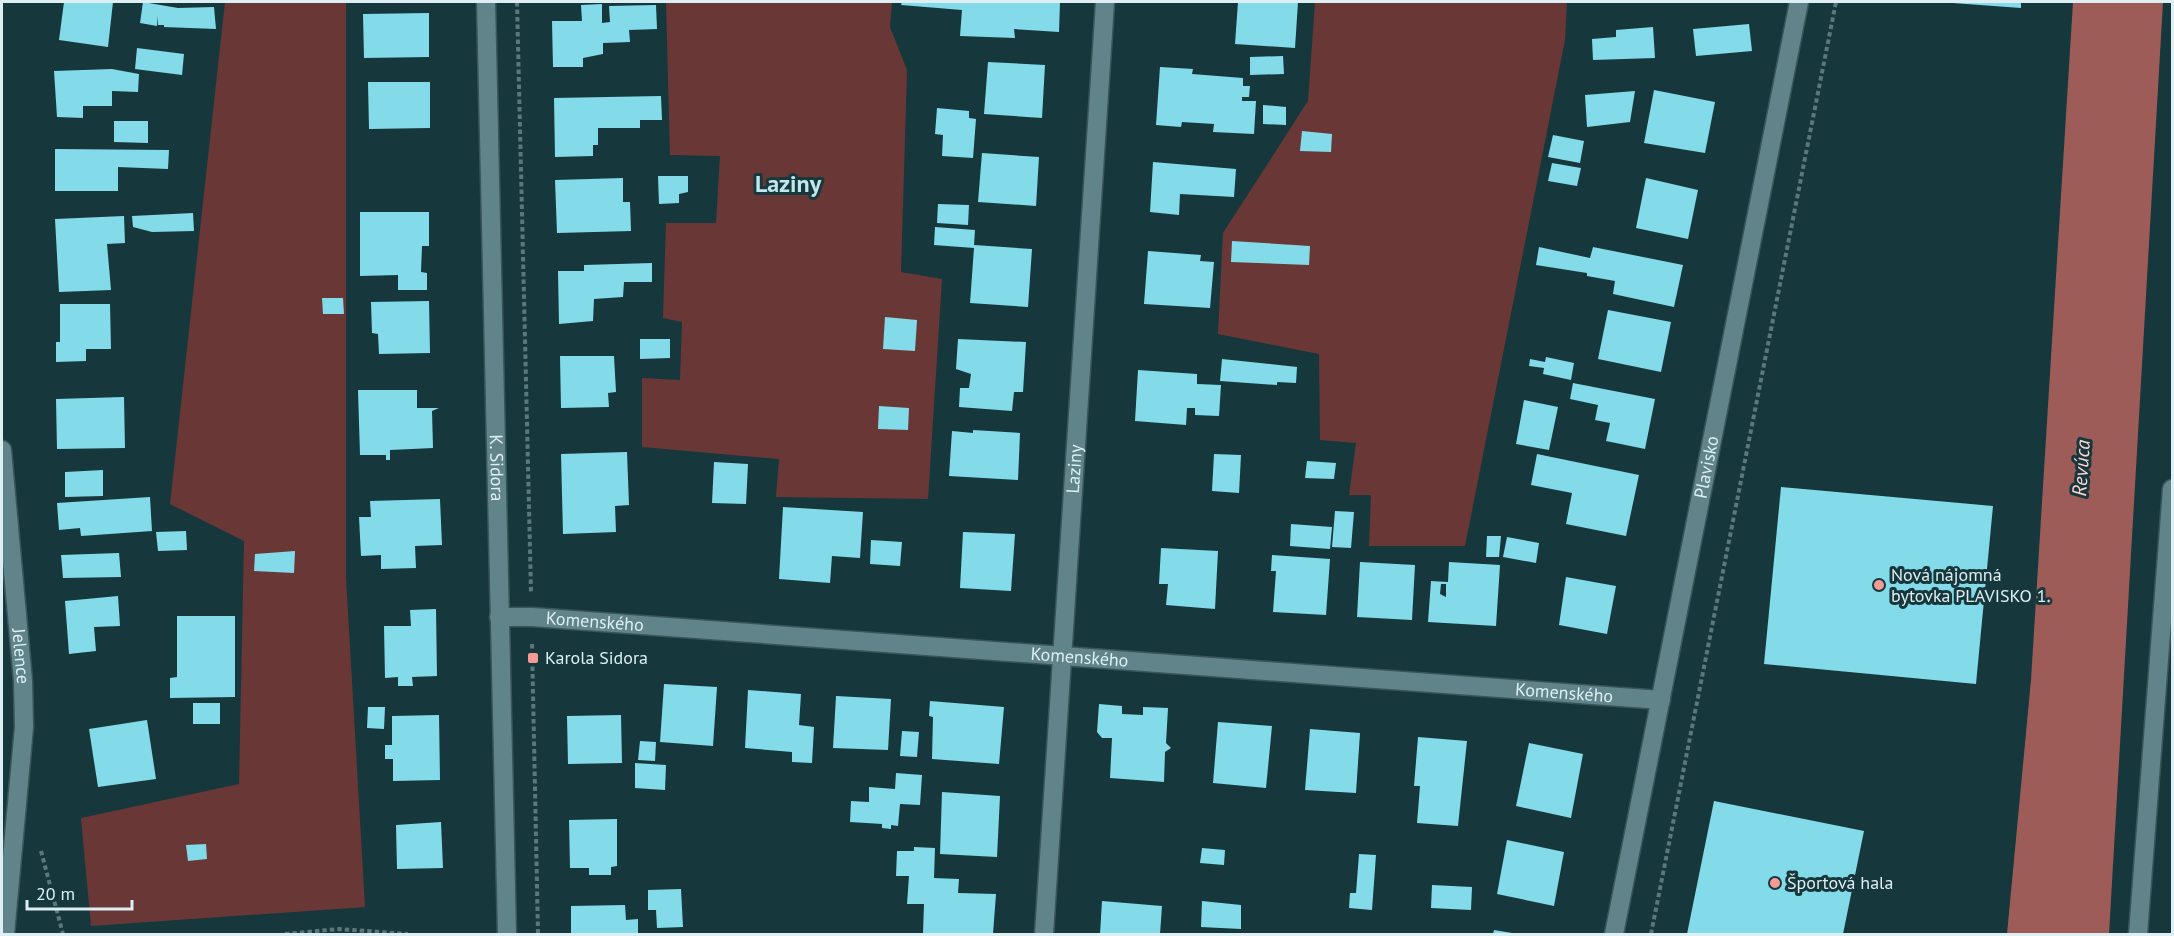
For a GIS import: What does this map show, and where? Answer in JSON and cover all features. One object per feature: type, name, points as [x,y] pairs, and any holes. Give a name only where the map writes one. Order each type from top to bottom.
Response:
[{"type":"street","name":"K. Sidora","points":[[486,2],[507,934]]},
{"type":"street","name":"Laziny","points":[[1044,934],[1105,2]]},
{"type":"street","name":"Plavisko","points":[[1614,934],[1799,2]]},
{"type":"street","name":"Jelence","points":[[2,450],[23,681],[24,727],[6,934]]},
{"type":"street","points":[[2138,934],[2172,489]]},
{"type":"street","name":"Komenského","points":[[499,617],[532,617],[1661,700]]},
{"type":"path","points":[[517,2],[538,934]]},
{"type":"path","points":[[1651,934],[1836,2]]},
{"type":"path","points":[[16,826],[38,842],[63,934]]},
{"type":"path","points":[[285,934],[339,929],[408,934]]},
{"type":"shaded area","points":[[225,2],[346,2],[346,578],[365,907],[91,926],[81,818],[239,784],[244,541],[170,504]]},
{"type":"shaded area","points":[[666,2],[892,2],[890,27],[907,70],[901,272],[942,279],[928,499],[776,497],[779,459],[642,447],[642,378],[680,380],[682,322],[663,318],[666,223],[716,223],[720,156],[670,155]]},
{"type":"shaded area","points":[[1315,2],[1567,2],[1565,40],[1465,546],[1369,546],[1371,495],[1349,495],[1356,443],[1320,440],[1319,354],[1218,334],[1223,233],[1308,101]]},
{"type":"water","name":"Revúca","points":[[2073,2],[2163,2],[2109,934],[2007,934],[2031,680]]},
{"type":"building","points":[[64,2],[113,2],[108,47],[59,40]]},
{"type":"building","points":[[143,2],[178,8],[214,7],[216,29],[164,27],[164,25],[158,25],[158,16],[157,26],[140,23]]},
{"type":"building","points":[[902,2],[1060,2],[1059,32],[1014,29],[1015,38],[960,36],[962,10],[901,5]]},
{"type":"building","points":[[1238,2],[1298,2],[1295,48],[1235,44]]},
{"type":"building","points":[[1939,2],[2021,2],[2021,8]]},
{"type":"building","points":[[602,4],[602,23],[610,22],[609,6],[656,5],[657,29],[629,30],[630,42],[603,43],[603,54],[583,58],[583,67],[553,67],[552,21],[582,21],[581,5]]},
{"type":"building","points":[[429,13],[429,57],[364,58],[363,14]]},
{"type":"building","points":[[1749,24],[1752,51],[1696,56],[1693,29]]},
{"type":"building","points":[[1653,27],[1655,58],[1593,60],[1592,39],[1616,37],[1616,30]]},
{"type":"building","points":[[137,48],[184,54],[182,75],[135,69]]},
{"type":"building","points":[[1283,56],[1284,74],[1250,75],[1250,57]]},
{"type":"building","points":[[988,62],[1045,65],[1042,118],[984,114]]},
{"type":"building","points":[[1160,67],[1193,69],[1192,74],[1243,78],[1243,86],[1250,86],[1249,97],[1242,97],[1242,101],[1256,101],[1254,134],[1213,132],[1214,124],[1182,122],[1181,127],[1156,125]]},
{"type":"building","points":[[112,69],[139,74],[138,92],[112,91],[112,106],[83,106],[83,118],[57,117],[54,71]]},
{"type":"building","points":[[368,82],[430,82],[430,128],[369,129]]},
{"type":"building","points":[[1654,90],[1715,102],[1705,153],[1644,143]]},
{"type":"building","points":[[1635,91],[1630,122],[1587,127],[1585,95]]},
{"type":"building","points":[[661,96],[662,120],[640,120],[640,128],[598,128],[598,145],[593,145],[593,156],[555,157],[554,98]]},
{"type":"building","points":[[1263,105],[1286,107],[1286,125],[1263,124]]},
{"type":"building","points":[[937,108],[969,111],[969,118],[976,119],[973,158],[942,156],[943,135],[935,134]]},
{"type":"building","points":[[114,121],[148,121],[148,143],[114,142]]},
{"type":"building","points":[[1302,131],[1332,134],[1331,152],[1300,151]]},
{"type":"building","points":[[1553,135],[1584,141],[1580,163],[1548,157]]},
{"type":"building","points":[[55,149],[169,150],[168,169],[118,167],[118,191],[55,191]]},
{"type":"building","points":[[982,153],[1039,157],[1036,206],[978,202]]},
{"type":"building","points":[[1153,162],[1236,169],[1234,197],[1180,194],[1179,215],[1150,212]]},
{"type":"building","points":[[1552,163],[1581,168],[1577,186],[1548,181]]},
{"type":"building","points":[[658,176],[688,176],[688,192],[679,194],[679,203],[659,204]]},
{"type":"building","points":[[623,178],[623,202],[630,202],[631,231],[557,233],[555,180]]},
{"type":"building","points":[[1646,178],[1698,190],[1688,239],[1636,228]]},
{"type":"building","points":[[938,204],[969,205],[968,225],[937,223]]},
{"type":"building","points":[[360,212],[429,212],[429,246],[422,246],[421,272],[427,273],[427,290],[398,290],[398,275],[360,276]]},
{"type":"building","points":[[193,213],[194,231],[152,232],[133,227],[132,216]]},
{"type":"building","points":[[124,216],[125,243],[107,244],[111,290],[59,292],[55,219]]},
{"type":"building","points":[[935,227],[975,230],[974,245],[1032,249],[1028,307],[970,303],[974,248],[934,245]]},
{"type":"building","points":[[1232,241],[1310,246],[1309,265],[1231,262]]},
{"type":"building","points":[[1539,247],[1590,258],[1593,247],[1683,265],[1674,307],[1613,294],[1615,281],[1587,276],[1587,273],[1536,265]]},
{"type":"building","points":[[1148,251],[1201,255],[1200,261],[1214,262],[1210,308],[1144,304]]},
{"type":"building","points":[[652,263],[652,282],[624,282],[623,297],[594,299],[593,321],[559,324],[558,271],[584,271],[584,265]]},
{"type":"building","points":[[322,298],[343,298],[344,314],[323,314]]},
{"type":"building","points":[[429,301],[430,353],[379,354],[378,334],[372,333],[371,302]]},
{"type":"building","points":[[60,304],[110,304],[111,349],[86,349],[86,361],[56,362],[56,342],[60,342]]},
{"type":"building","points":[[1608,310],[1671,322],[1661,372],[1598,359]]},
{"type":"building","points":[[885,317],[917,320],[915,351],[883,349]]},
{"type":"building","points":[[640,339],[670,339],[670,358],[640,359]]},
{"type":"building","points":[[958,339],[1026,342],[1023,392],[1014,392],[1012,411],[959,407],[960,388],[969,388],[971,374],[956,369]]},
{"type":"building","points":[[560,356],[614,356],[616,392],[608,393],[609,407],[561,408]]},
{"type":"building","points":[[1546,357],[1574,363],[1571,380],[1543,374],[1544,368],[1529,366],[1530,359],[1545,362]]},
{"type":"building","points":[[1222,359],[1297,367],[1296,383],[1277,382],[1277,385],[1220,381]]},
{"type":"building","points":[[1138,370],[1197,374],[1197,384],[1221,385],[1219,416],[1195,415],[1195,408],[1187,408],[1186,425],[1135,421]]},
{"type":"building","points":[[1573,383],[1655,399],[1645,449],[1606,441],[1610,423],[1595,420],[1598,405],[1570,399]]},
{"type":"building","points":[[358,390],[417,390],[417,408],[439,408],[432,411],[433,448],[390,450],[390,460],[386,460],[386,455],[360,455]]},
{"type":"building","points":[[124,397],[125,448],[57,449],[56,399]]},
{"type":"building","points":[[1524,400],[1558,407],[1549,450],[1516,444]]},
{"type":"building","points":[[879,406],[909,408],[908,430],[878,429]]},
{"type":"building","points":[[973,430],[1020,433],[1018,480],[949,476],[952,431],[973,433]]},
{"type":"building","points":[[627,452],[629,505],[615,506],[616,532],[563,534],[561,454]]},
{"type":"building","points":[[1214,454],[1241,455],[1239,493],[1212,491]]},
{"type":"building","points":[[1537,454],[1639,475],[1626,536],[1566,524],[1572,493],[1531,485]]},
{"type":"building","points":[[1307,461],[1336,463],[1334,479],[1305,478]]},
{"type":"building","points":[[714,462],[748,464],[746,504],[712,503]]},
{"type":"building","points":[[103,470],[103,496],[65,497],[65,472]]},
{"type":"building","name":"Nová nájomná bytovka PLAVISKO 1.","points":[[1781,487],[1993,506],[1976,684],[1764,664]]},
{"type":"building","points":[[150,497],[152,531],[81,536],[80,528],[59,530],[57,503]]},
{"type":"building","points":[[440,499],[442,545],[415,546],[416,568],[381,569],[381,555],[361,556],[359,517],[371,517],[370,501]]},
{"type":"building","points":[[783,507],[863,512],[860,558],[832,556],[830,583],[779,579]]},
{"type":"building","points":[[1335,511],[1354,512],[1351,548],[1332,547]]},
{"type":"building","points":[[1291,524],[1332,527],[1330,549],[1290,546]]},
{"type":"building","points":[[186,531],[187,550],[158,551],[156,532]]},
{"type":"building","points":[[963,532],[1015,534],[1011,591],[960,588]]},
{"type":"building","points":[[1487,536],[1501,536],[1499,557],[1486,557]]},
{"type":"building","points":[[1507,537],[1539,543],[1536,563],[1503,557]]},
{"type":"building","points":[[871,540],[902,542],[900,566],[870,564]]},
{"type":"building","points":[[1161,548],[1218,551],[1215,609],[1166,605],[1168,584],[1159,584]]},
{"type":"building","points":[[295,551],[294,573],[254,571],[255,554]]},
{"type":"building","points":[[119,553],[121,577],[63,578],[61,555]]},
{"type":"building","points":[[1272,555],[1330,559],[1326,615],[1273,612],[1276,571],[1271,571]]},
{"type":"building","points":[[1360,562],[1415,565],[1412,620],[1357,617]]},
{"type":"building","points":[[1449,562],[1500,565],[1496,626],[1428,622],[1431,581],[1448,582]],"holes":[[[1441,584],[1446,584],[1446,597],[1440,594]]]},
{"type":"building","points":[[1566,577],[1616,586],[1607,634],[1559,625]]},
{"type":"building","points":[[118,596],[120,626],[94,627],[96,651],[69,654],[65,601]]},
{"type":"building","points":[[436,609],[437,676],[412,677],[413,686],[398,686],[398,677],[385,678],[384,626],[411,626],[410,610]]},
{"type":"building","points":[[177,616],[235,616],[235,697],[170,698],[170,678],[177,677]]},
{"type":"building","points":[[664,684],[717,687],[713,746],[660,742]]},
{"type":"building","points":[[748,690],[801,694],[799,725],[814,727],[812,763],[792,762],[792,752],[745,748]]},
{"type":"building","points":[[836,696],[891,699],[888,750],[833,748]]},
{"type":"building","points":[[930,701],[1004,707],[999,764],[932,759],[933,717],[929,716]]},
{"type":"building","points":[[193,703],[220,703],[220,724],[193,724]]},
{"type":"building","points":[[1099,704],[1122,706],[1122,714],[1143,715],[1143,707],[1168,708],[1166,743],[1171,748],[1165,752],[1164,782],[1110,778],[1112,738],[1102,738],[1097,732]]},
{"type":"building","points":[[368,707],[385,707],[384,729],[367,728]]},
{"type":"building","points":[[439,715],[440,780],[393,781],[393,759],[385,759],[385,745],[392,745],[392,716]]},
{"type":"building","points":[[621,715],[622,763],[568,764],[567,716]]},
{"type":"building","points":[[147,720],[156,779],[98,787],[89,729]]},
{"type":"building","points":[[1218,722],[1272,726],[1266,788],[1213,783]]},
{"type":"building","points":[[1310,729],[1360,733],[1356,793],[1305,790]]},
{"type":"building","points":[[902,731],[919,732],[917,757],[900,756]]},
{"type":"building","points":[[1418,737],[1467,741],[1458,826],[1417,823],[1420,786],[1414,786]]},
{"type":"building","points":[[640,741],[656,742],[655,761],[638,760]]},
{"type":"building","points":[[1529,743],[1583,754],[1571,818],[1516,806]]},
{"type":"building","points":[[635,763],[666,765],[665,790],[635,788]]},
{"type":"building","points":[[896,773],[922,775],[920,805],[900,804],[898,826],[891,825],[891,829],[882,828],[882,824],[850,822],[851,801],[869,802],[869,787],[895,789]]},
{"type":"building","points":[[942,792],[1000,796],[997,857],[940,854]]},
{"type":"building","name":"Športová hala","points":[[1714,801],[1864,831],[1843,934],[1687,934]]},
{"type":"building","points":[[617,819],[617,866],[611,867],[611,875],[589,875],[589,868],[570,868],[569,820]]},
{"type":"building","points":[[441,822],[443,868],[397,869],[396,825]]},
{"type":"building","points":[[1507,840],[1564,852],[1554,906],[1497,894]]},
{"type":"building","points":[[206,844],[207,859],[188,861],[186,845]]},
{"type":"building","points":[[914,847],[935,848],[934,878],[959,879],[958,893],[996,894],[993,934],[923,933],[924,904],[907,904],[909,876],[896,876],[897,851],[914,851]]},
{"type":"building","points":[[1202,848],[1225,850],[1224,865],[1200,863]]},
{"type":"building","points":[[1359,854],[1376,855],[1372,910],[1349,908],[1350,893],[1356,893]]},
{"type":"building","points":[[1432,885],[1472,887],[1471,910],[1431,908]]},
{"type":"building","points":[[681,889],[683,927],[657,928],[656,910],[648,910],[648,890]]},
{"type":"building","points":[[1102,901],[1162,906],[1160,934],[1100,934]]},
{"type":"building","points":[[1202,901],[1241,905],[1241,929],[1201,927]]},
{"type":"building","points":[[625,905],[626,920],[638,919],[638,934],[571,934],[571,906]]},
{"type":"building","points":[[1494,930],[1512,933],[1512,934],[1493,934]]},
{"type":"place","name":"Nová nájomná bytovka PLAVISKO 1.","points":[[1879,585]]},
{"type":"place","name":"Karola Sidora","points":[[533,658]]},
{"type":"place","name":"Športová hala","points":[[1775,883]]},
{"type":"district","name":"Laziny","points":[[788,184]]}]
